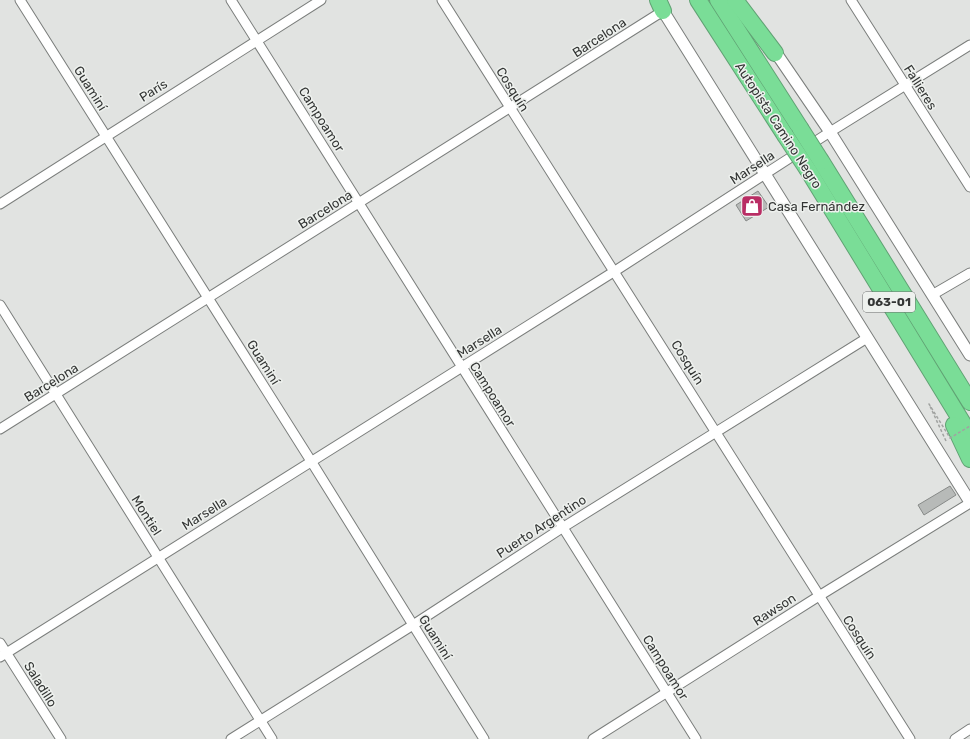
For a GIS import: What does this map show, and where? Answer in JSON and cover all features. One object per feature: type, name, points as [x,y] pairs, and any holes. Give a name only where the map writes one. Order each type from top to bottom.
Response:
[{"type":"highway","name":"Autopista Camino Negro","points":[[698,0],[785,135],[814,165],[913,308],[970,402]]},
{"type":"highway","name":"Autopista Camino Negro","points":[[718,0],[800,128],[814,165],[928,367],[970,435]]},
{"type":"highway","points":[[735,0],[775,53]]},
{"type":"highway","points":[[913,308],[940,345],[970,391]]},
{"type":"highway","points":[[928,367],[970,459]]},
{"type":"street","name":"Guaminí","points":[[20,0],[209,298],[484,739]]},
{"type":"street","name":"Campoamor","points":[[231,0],[696,739]]},
{"type":"street","name":"París","points":[[0,204],[321,0]]},
{"type":"street","name":"Cosquín","points":[[442,0],[910,739]]},
{"type":"street","points":[[744,0],[775,53],[830,132],[970,355]]},
{"type":"street","name":"Fallieres","points":[[851,0],[970,187]]},
{"type":"street","name":"Barcelona","points":[[0,429],[510,109],[659,4]]},
{"type":"street","points":[[659,4],[970,502]]},
{"type":"street","name":"Marsella","points":[[3,655],[615,271],[830,132],[970,45]]},
{"type":"street","points":[[932,296],[970,273]]},
{"type":"street","name":"Montiel","points":[[0,305],[272,739]]},
{"type":"street","name":"Puerto Argentino","points":[[231,739],[413,625],[562,528],[868,338]]},
{"type":"street","name":"Rawson","points":[[593,739],[970,502]]},
{"type":"street","name":"Saladillo","points":[[0,643],[3,655],[61,739]]},
{"type":"street","points":[[955,739],[970,729]]},
{"type":"path","points":[[946,441],[929,404],[950,438],[970,426]]},
{"type":"building","name":"Casa Fernández","points":[[758,191],[769,207],[746,221],[736,205]]},
{"type":"building","points":[[950,486],[956,495],[924,515],[918,505]]},
{"type":"place","name":"Casa Fernández","points":[[752,206]]}]
